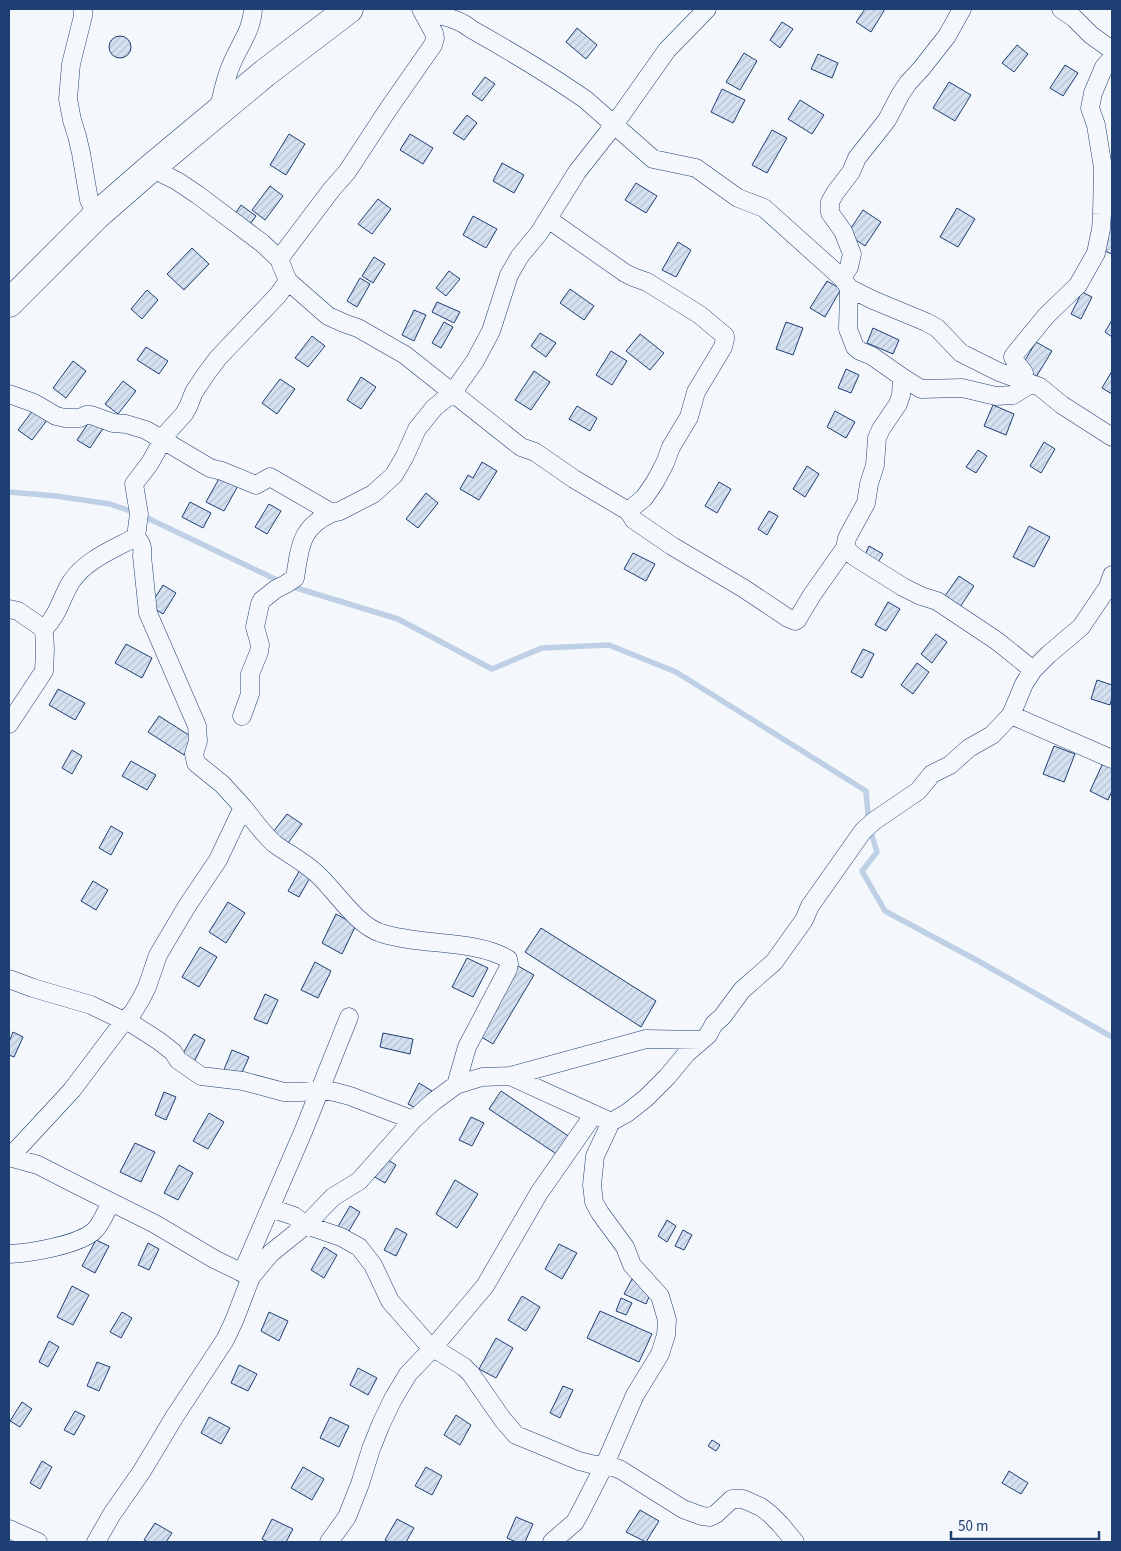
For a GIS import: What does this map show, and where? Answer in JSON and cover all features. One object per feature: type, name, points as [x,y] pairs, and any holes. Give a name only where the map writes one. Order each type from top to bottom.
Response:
[{"type":"highway","points":[[9,303],[97,215],[151,168],[265,73],[350,9]]},
{"type":"street","points":[[83,9],[83,16],[72,58],[68,99],[72,120],[78,136],[88,200],[97,215]]},
{"type":"street","points":[[218,112],[231,64],[250,27],[253,9]]},
{"type":"street","points":[[421,9],[439,16],[458,20],[521,57],[586,100],[653,159],[696,168],[738,198],[764,208],[846,283],[873,300],[926,322],[943,333],[961,353],[999,372],[1040,387],[1062,405],[1112,437]]},
{"type":"street","points":[[279,259],[347,172],[433,45],[434,34],[421,9]]},
{"type":"street","points":[[242,716],[250,694],[250,674],[259,652],[260,645],[255,627],[260,604],[262,600],[276,589],[295,578],[300,546],[304,536],[320,518],[340,512],[373,494],[394,475],[417,429],[434,408],[453,392],[472,368],[491,331],[510,275],[520,256],[548,219],[576,172],[614,125],[667,50],[707,9]]},
{"type":"street","points":[[962,9],[947,36],[921,69],[908,82],[887,120],[858,158],[851,172],[830,202],[830,213],[843,231],[852,254],[846,283],[848,329],[855,347],[872,356],[921,389],[962,388],[996,396],[1013,395],[1027,382]]},
{"type":"street","points":[[1061,9],[1112,50]]},
{"type":"street","points":[[1027,382],[1024,373],[1015,361],[1014,354],[1046,316],[1078,285],[1096,253],[1101,229],[1103,168],[1096,125],[1090,108],[1104,67],[1112,58]]},
{"type":"street","points":[[151,168],[177,181],[247,231],[279,259],[288,281],[328,316],[358,328],[405,355],[522,447],[534,452],[574,480],[628,512],[634,520],[672,546],[795,621],[845,548],[847,538],[866,503],[868,484],[875,465],[877,438],[898,404],[901,395],[902,377]]},
{"type":"street","points":[[548,219],[625,273],[648,282],[700,315],[725,336],[723,347],[696,392],[689,417],[671,447],[655,482],[644,498],[628,512]]},
{"type":"street","points":[[288,281],[278,295],[218,358],[194,392],[184,414],[166,434],[150,463],[134,484],[139,514],[136,537],[142,544],[148,614],[197,726],[198,741],[194,754],[196,763],[222,784],[244,807],[274,844],[298,858],[318,875],[362,922],[379,933],[432,943],[474,947],[508,959],[510,964],[508,969],[467,1047],[456,1085]]},
{"type":"street","points":[[9,394],[34,403],[56,416],[80,418],[86,415],[97,416],[113,423],[126,424],[146,430],[210,468],[256,485],[270,477],[332,513]]},
{"type":"street","points":[[9,724],[44,671],[44,629],[53,620],[72,580],[97,558],[136,537]]},
{"type":"street","points":[[845,548],[855,557],[896,583],[921,596],[937,601],[997,641],[1033,670]]},
{"type":"street","points":[[552,1542],[575,1522],[606,1464],[635,1395],[660,1354],[666,1335],[667,1320],[660,1296],[632,1265],[625,1248],[594,1202],[592,1185],[595,1156],[611,1122],[627,1113],[646,1098],[687,1053],[708,1035],[714,1024],[722,1017],[742,990],[774,962],[804,920],[810,906],[863,831],[874,821],[918,791],[932,774],[950,764],[969,748],[992,736],[1011,714],[1018,696],[1033,670],[1048,654],[1081,627],[1108,587],[1112,575]]},
{"type":"street","points":[[9,609],[18,611],[44,629]]},
{"type":"street","points":[[1011,714],[1112,759]]},
{"type":"street","points":[[244,807],[218,860],[186,906],[158,955],[147,986],[133,1012],[124,1021],[72,1090],[9,1157],[38,1165],[155,1224],[214,1259],[246,1275]]},
{"type":"street","points":[[9,979],[32,988],[92,1004],[124,1021],[131,1022],[173,1052],[178,1060],[201,1076],[244,1081],[284,1092],[321,1090],[350,1096],[413,1120]]},
{"type":"street","points":[[96,1542],[112,1514],[142,1471],[175,1416],[225,1340],[234,1321],[246,1275],[270,1208],[321,1090],[349,1017]]},
{"type":"street","points":[[246,1275],[306,1225],[333,1197],[359,1181],[413,1120],[456,1085],[482,1077],[510,1076],[646,1039],[700,1040]]},
{"type":"street","points":[[510,1076],[611,1122]]},
{"type":"street","points":[[329,1542],[347,1517],[371,1448],[393,1399],[408,1374],[432,1350],[485,1286],[539,1193],[594,1114]]},
{"type":"street","points":[[9,1254],[55,1247],[86,1236],[96,1230],[111,1202]]},
{"type":"street","points":[[270,1208],[294,1216],[306,1225],[342,1237],[359,1247],[373,1265],[390,1301],[432,1350],[440,1352],[464,1367],[471,1374],[503,1420],[516,1435],[579,1461],[595,1465],[606,1464],[621,1470],[683,1509],[702,1516],[716,1514],[732,1499],[743,1498],[770,1514],[795,1542]]},
{"type":"street","points":[[9,1530],[38,1542]]},
{"type":"building","points":[[865,9],[885,9],[871,32],[856,22]]},
{"type":"building","points":[[782,22],[793,29],[780,48],[770,40]]},
{"type":"building","points":[[577,28],[597,45],[586,59],[566,42]]},
{"type":"building","points":[[120,36],[128,39],[131,47],[128,55],[120,58],[112,55],[109,47],[112,39]]},
{"type":"building","points":[[1017,45],[1028,54],[1014,72],[1002,63]]},
{"type":"building","points":[[744,53],[757,61],[740,90],[726,82]]},
{"type":"building","points":[[818,54],[838,63],[832,78],[811,69]]},
{"type":"building","points":[[1065,65],[1078,73],[1063,96],[1050,88]]},
{"type":"building","points":[[485,77],[495,84],[482,101],[472,94]]},
{"type":"building","points":[[949,82],[971,95],[955,121],[933,108]]},
{"type":"building","points":[[722,89],[745,100],[733,123],[711,112]]},
{"type":"building","points":[[800,100],[824,115],[812,134],[788,119]]},
{"type":"building","points":[[467,115],[477,123],[464,140],[453,133]]},
{"type":"building","points":[[772,130],[787,138],[767,173],[752,165]]},
{"type":"building","points":[[289,134],[305,144],[286,175],[270,165]]},
{"type":"building","points":[[410,134],[433,148],[423,164],[400,150]]},
{"type":"building","points":[[502,163],[524,175],[514,193],[493,181]]},
{"type":"building","points":[[636,183],[657,196],[646,213],[625,200]]},
{"type":"building","points":[[270,186],[283,196],[265,220],[252,210]]},
{"type":"building","points":[[378,199],[391,209],[372,234],[358,224]]},
{"type":"building","points":[[241,205],[256,216],[248,227],[233,217]]},
{"type":"building","points":[[957,208],[975,219],[958,247],[940,237]]},
{"type":"building","points":[[863,210],[881,222],[865,246],[847,234]]},
{"type":"building","points":[[473,216],[497,229],[486,248],[463,235]]},
{"type":"building","points":[[1112,222],[1112,254],[1100,249]]},
{"type":"building","points":[[678,242],[691,250],[676,277],[662,270]]},
{"type":"building","points":[[192,248],[209,264],[184,290],[167,274]]},
{"type":"building","points":[[374,257],[385,264],[373,283],[362,276]]},
{"type":"building","points":[[449,271],[460,279],[446,296],[436,288]]},
{"type":"building","points":[[360,278],[370,284],[357,307],[347,301]]},
{"type":"building","points":[[827,281],[841,289],[825,317],[810,308]]},
{"type":"building","points":[[570,289],[594,306],[584,320],[560,303]]},
{"type":"building","points":[[147,290],[158,300],[142,319],[131,309]]},
{"type":"building","points":[[1082,292],[1092,297],[1081,319],[1071,314]]},
{"type":"building","points":[[437,302],[460,312],[454,323],[432,312]]},
{"type":"building","points":[[414,310],[426,315],[414,341],[402,335]]},
{"type":"building","points":[[1112,320],[1112,337],[1105,332]]},
{"type":"building","points":[[444,322],[453,327],[441,348],[432,343]]},
{"type":"building","points":[[786,322],[803,328],[793,355],[776,349]]},
{"type":"building","points":[[873,328],[899,340],[893,354],[867,343]]},
{"type":"building","points":[[540,333],[556,343],[546,357],[531,346]]},
{"type":"building","points":[[640,334],[664,353],[650,370],[626,351]]},
{"type":"building","points":[[312,336],[325,346],[308,367],[295,358]]},
{"type":"building","points":[[1036,342],[1052,351],[1036,377],[1021,367]]},
{"type":"building","points":[[146,347],[168,361],[159,374],[137,360]]},
{"type":"building","points":[[611,351],[627,361],[612,385],[596,375]]},
{"type":"building","points":[[73,361],[86,371],[66,398],[53,388]]},
{"type":"building","points":[[846,369],[859,375],[851,393],[838,388]]},
{"type":"building","points":[[534,371],[550,382],[531,410],[515,400]]},
{"type":"building","points":[[1112,371],[1112,394],[1102,388]]},
{"type":"building","points":[[361,377],[376,387],[361,409],[347,400]]},
{"type":"building","points":[[280,379],[295,389],[277,414],[262,403]]},
{"type":"building","points":[[123,381],[136,391],[118,414],[105,404]]},
{"type":"building","points":[[993,405],[1014,414],[1006,435],[984,426]]},
{"type":"building","points":[[577,406],[597,418],[590,431],[569,419]]},
{"type":"building","points":[[34,409],[48,419],[32,440],[18,430]]},
{"type":"building","points":[[835,411],[855,422],[846,438],[827,427]]},
{"type":"building","points":[[91,419],[104,427],[90,448],[77,440]]},
{"type":"building","points":[[1044,442],[1055,449],[1041,473],[1030,466]]},
{"type":"building","points":[[978,450],[987,456],[976,473],[966,467]]},
{"type":"building","points":[[482,462],[497,471],[479,500],[460,489],[468,475],[473,478]]},
{"type":"building","points":[[807,466],[819,474],[805,497],[793,489]]},
{"type":"building","points":[[221,475],[239,484],[224,511],[206,502]]},
{"type":"building","points":[[719,482],[731,489],[717,513],[705,506]]},
{"type":"building","points":[[426,493],[438,503],[418,528],[406,519]]},
{"type":"building","points":[[190,502],[211,513],[203,528],[182,517]]},
{"type":"building","points":[[269,504],[281,511],[267,534],[255,527]]},
{"type":"building","points":[[769,511],[778,516],[767,535],[758,529]]},
{"type":"building","points":[[1029,526],[1050,537],[1034,567],[1013,557]]},
{"type":"building","points":[[869,546],[883,554],[877,564],[864,557]]},
{"type":"building","points":[[633,553],[655,564],[646,581],[624,569]]},
{"type":"building","points":[[959,576],[974,586],[960,607],[945,596]]},
{"type":"building","points":[[163,585],[176,593],[163,614],[150,606]]},
{"type":"building","points":[[888,602],[900,609],[886,631],[875,625]]},
{"type":"building","points":[[936,634],[947,642],[932,663],[921,654]]},
{"type":"building","points":[[126,644],[152,658],[142,678],[115,663]]},
{"type":"building","points":[[863,649],[874,654],[862,678],[851,672]]},
{"type":"building","points":[[917,663],[929,672],[913,694],[901,685]]},
{"type":"building","points":[[1097,680],[1112,685],[1110,705],[1091,699]]},
{"type":"building","points":[[58,689],[85,703],[75,720],[49,705]]},
{"type":"building","points":[[159,716],[195,739],[184,755],[148,732]]},
{"type":"building","points":[[1054,746],[1075,754],[1064,782],[1043,774]]},
{"type":"building","points":[[72,750],[82,756],[72,774],[62,768]]},
{"type":"building","points":[[131,761],[156,775],[147,790],[122,776]]},
{"type":"building","points":[[1103,763],[1112,767],[1112,791],[1108,800],[1090,791]]},
{"type":"building","points":[[287,814],[302,824],[285,847],[270,836]]},
{"type":"building","points":[[111,826],[123,833],[111,855],[99,848]]},
{"type":"building","points":[[301,868],[312,874],[299,897],[288,891]]},
{"type":"building","points":[[93,881],[108,890],[96,910],[81,901]]},
{"type":"building","points":[[228,902],[245,913],[226,943],[209,932]]},
{"type":"building","points":[[336,914],[356,925],[342,954],[322,943]]},
{"type":"building","points":[[541,928],[656,1001],[641,1027],[525,952]]},
{"type":"building","points":[[200,947],[217,957],[199,987],[182,977]]},
{"type":"building","points":[[467,958],[488,968],[473,997],[452,987]]},
{"type":"building","points":[[315,962],[331,971],[318,998],[301,990]]},
{"type":"building","points":[[518,966],[534,975],[493,1044],[478,1035]]},
{"type":"building","points":[[265,994],[278,1000],[267,1024],[254,1019]]},
{"type":"building","points":[[13,1032],[23,1037],[14,1057],[9,1055],[9,1042]]},
{"type":"building","points":[[383,1033],[413,1039],[410,1054],[380,1047]]},
{"type":"building","points":[[194,1034],[205,1040],[193,1064],[181,1057]]},
{"type":"building","points":[[232,1050],[249,1057],[239,1079],[223,1072]]},
{"type":"building","points":[[419,1083],[432,1091],[421,1111],[408,1104]]},
{"type":"building","points":[[501,1091],[570,1137],[558,1155],[489,1109]]},
{"type":"building","points":[[164,1092],[176,1097],[166,1120],[155,1115]]},
{"type":"building","points":[[209,1113],[224,1122],[208,1149],[193,1141]]},
{"type":"building","points":[[471,1117],[484,1123],[472,1146],[459,1140]]},
{"type":"building","points":[[135,1143],[155,1152],[141,1182],[120,1172]]},
{"type":"building","points":[[385,1158],[396,1165],[385,1183],[373,1176]]},
{"type":"building","points":[[179,1165],[193,1173],[178,1200],[164,1193]]},
{"type":"building","points":[[455,1180],[478,1194],[457,1228],[436,1214]]},
{"type":"building","points":[[350,1206],[360,1212],[346,1236],[336,1230]]},
{"type":"building","points":[[667,1220],[676,1226],[667,1242],[658,1236]]},
{"type":"building","points":[[396,1228],[407,1234],[396,1256],[384,1250]]},
{"type":"building","points":[[683,1230],[692,1235],[684,1250],[675,1246]]},
{"type":"building","points":[[96,1240],[109,1246],[95,1273],[82,1266]]},
{"type":"building","points":[[148,1243],[159,1249],[149,1270],[138,1265]]},
{"type":"building","points":[[559,1244],[577,1253],[562,1279],[545,1269]]},
{"type":"building","points":[[324,1247],[337,1255],[324,1278],[311,1270]]},
{"type":"building","points":[[632,1279],[652,1290],[646,1304],[624,1294]]},
{"type":"building","points":[[72,1286],[89,1295],[73,1325],[57,1317]]},
{"type":"building","points":[[522,1296],[540,1307],[526,1331],[508,1320]]},
{"type":"building","points":[[621,1298],[632,1303],[626,1315],[616,1311]]},
{"type":"building","points":[[600,1311],[652,1334],[639,1362],[587,1338]]},
{"type":"building","points":[[122,1312],[132,1318],[121,1338],[110,1332]]},
{"type":"building","points":[[269,1312],[288,1321],[279,1341],[261,1331]]},
{"type":"building","points":[[496,1338],[513,1348],[496,1378],[479,1369]]},
{"type":"building","points":[[49,1341],[59,1347],[48,1367],[39,1362]]},
{"type":"building","points":[[97,1362],[110,1367],[99,1391],[87,1386]]},
{"type":"building","points":[[239,1365],[257,1374],[248,1391],[231,1383]]},
{"type":"building","points":[[358,1368],[377,1378],[368,1395],[350,1385]]},
{"type":"building","points":[[563,1386],[573,1390],[560,1418],[550,1413]]},
{"type":"building","points":[[22,1402],[32,1409],[20,1427],[10,1421]]},
{"type":"building","points":[[75,1411],[85,1416],[74,1435],[64,1430]]},
{"type":"building","points":[[456,1415],[471,1425],[460,1445],[444,1435]]},
{"type":"building","points":[[209,1417],[230,1428],[221,1444],[201,1433]]},
{"type":"building","points":[[330,1417],[349,1426],[339,1447],[320,1438]]},
{"type":"building","points":[[712,1440],[720,1445],[716,1451],[708,1446]]},
{"type":"building","points":[[42,1461],[52,1467],[40,1489],[30,1483]]},
{"type":"building","points":[[303,1467],[324,1479],[312,1500],[291,1488]]},
{"type":"building","points":[[426,1467],[442,1476],[432,1495],[415,1486]]},
{"type":"building","points":[[1009,1471],[1028,1483],[1021,1494],[1002,1483]]},
{"type":"building","points":[[640,1510],[659,1521],[646,1542],[626,1532]]},
{"type":"building","points":[[516,1517],[533,1524],[525,1542],[516,1542],[507,1538]]},
{"type":"building","points":[[272,1519],[293,1529],[286,1542],[268,1542],[262,1539]]},
{"type":"building","points":[[397,1519],[414,1528],[406,1542],[389,1542],[385,1540]]},
{"type":"building","points":[[155,1523],[172,1533],[166,1542],[148,1542],[144,1540]]},
{"type":"waterway","points":[[9,492],[56,496],[110,504],[139,514],[281,582]]},
{"type":"waterway","points":[[290,586],[398,619],[492,669],[542,648],[609,645],[676,672],[866,791],[869,826],[877,852],[862,871],[885,911],[980,962],[1112,1037]]}]
